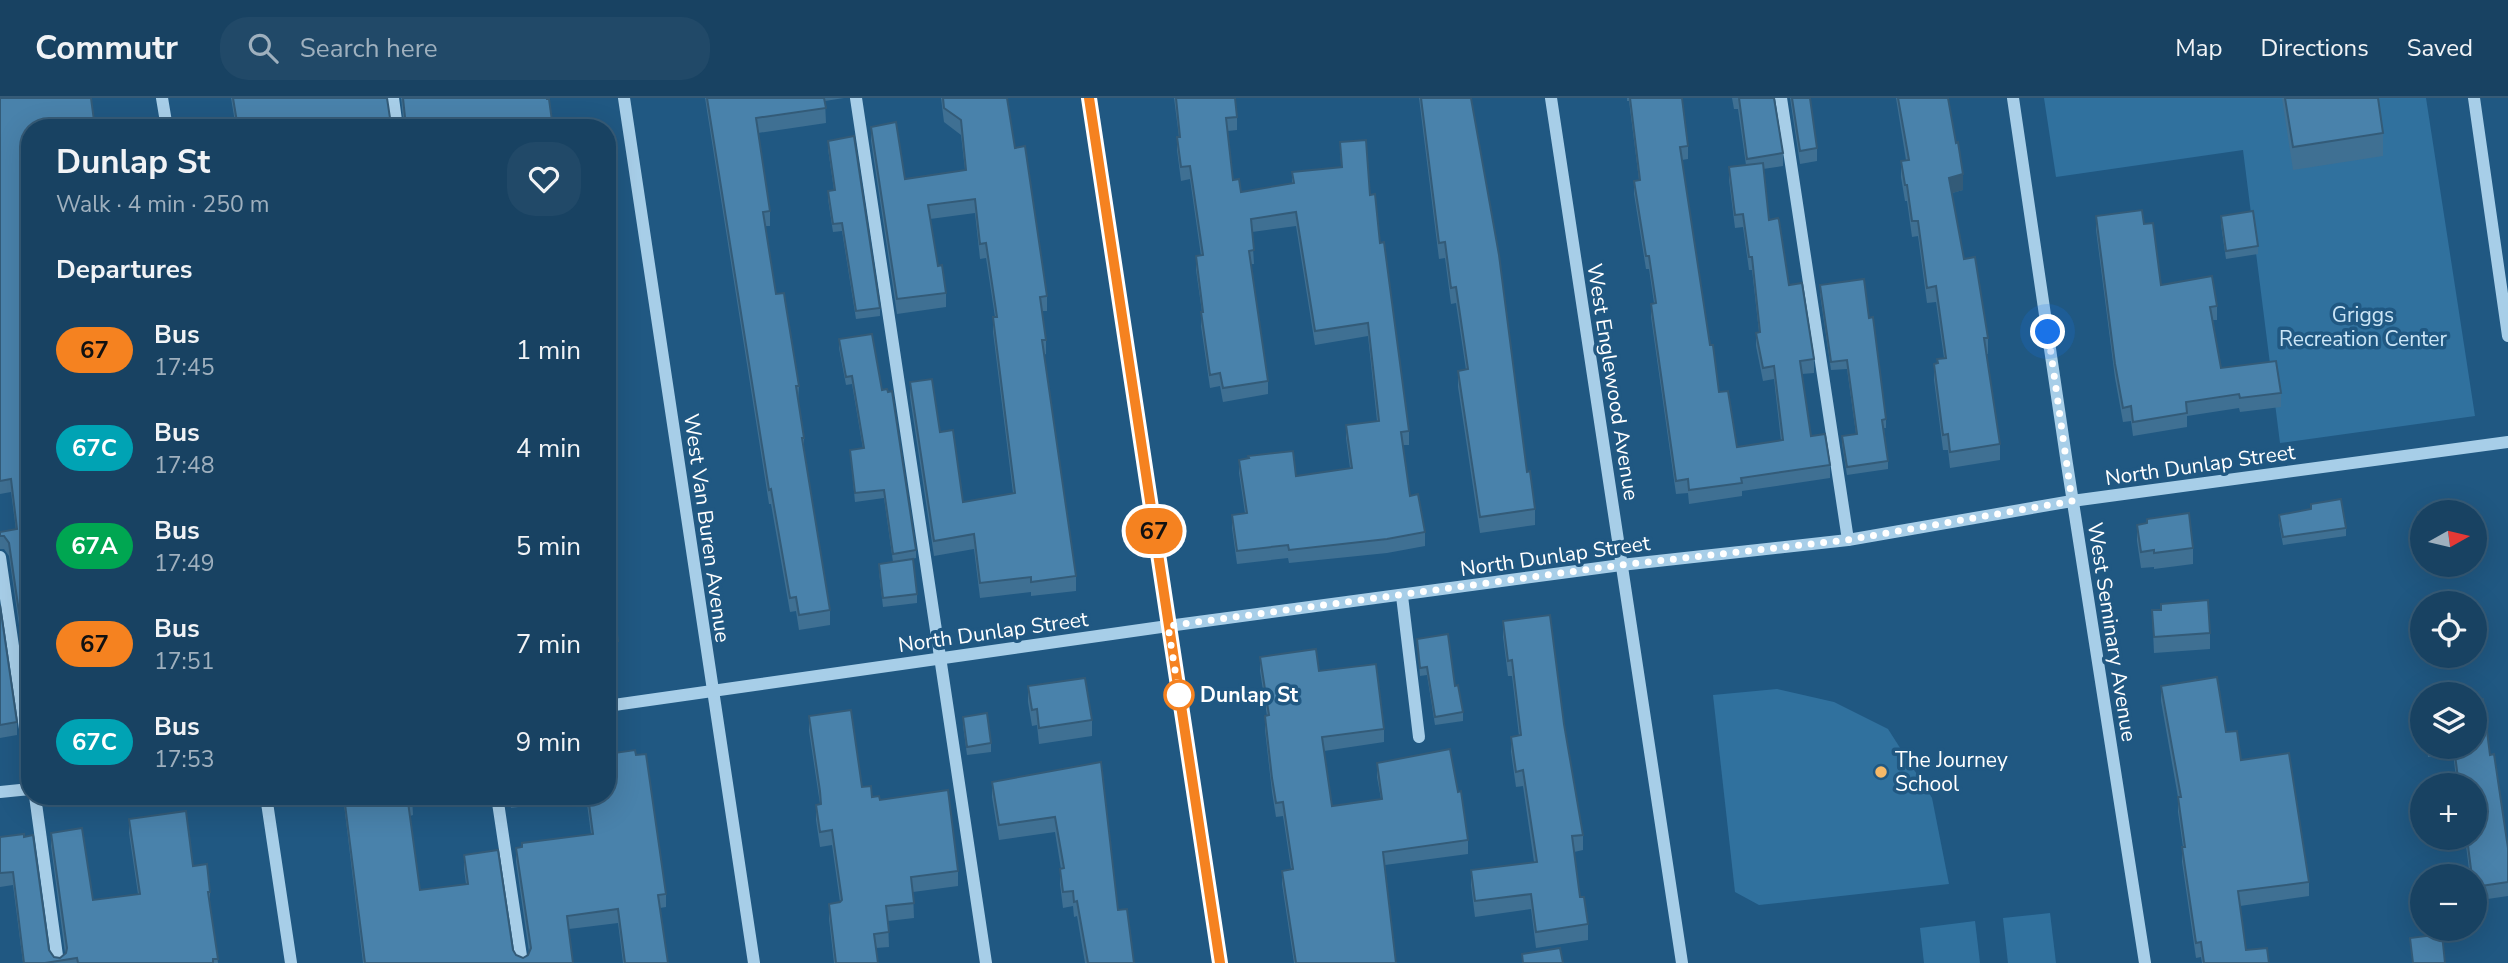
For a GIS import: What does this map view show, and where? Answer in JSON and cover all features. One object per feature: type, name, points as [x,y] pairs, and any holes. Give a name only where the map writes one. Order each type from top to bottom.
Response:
[{"type":"street","points":[[162,98],[166,119]]},
{"type":"street","points":[[393,98],[396,119]]},
{"type":"street","name":"West Van Buren Avenue","points":[[624,98],[754,963]]},
{"type":"street","points":[[856,98],[986,963]]},
{"type":"street","points":[[1089,98],[1220,963]]},
{"type":"street","name":"West Englewood Avenue","points":[[1551,98],[1682,963]]},
{"type":"street","points":[[1781,98],[1847,540]]},
{"type":"street","name":"West Seminary Avenue","points":[[2013,98],[2144,963]]},
{"type":"street","points":[[2474,98],[2508,336]]},
{"type":"street","name":"North Dunlap Street","points":[[616,705],[1621,565],[1847,540],[2072,501],[2508,442]]},
{"type":"street","points":[[0,557],[21,701]]},
{"type":"street","points":[[1402,596],[1419,737]]},
{"type":"street","points":[[0,792],[21,790]]},
{"type":"street","points":[[36,805],[58,963]]},
{"type":"street","points":[[267,805],[290,963]]},
{"type":"street","points":[[498,805],[522,963]]},
{"type":"green space","name":"Griggs Recreation Center","points":[[2044,98],[2426,98],[2475,416],[2280,443],[2243,150],[2056,177]]},
{"type":"green space","points":[[1777,689],[1834,702],[1888,729],[1932,798],[1949,884],[1759,905],[1735,892],[1713,695]]},
{"type":"green space","points":[[2050,913],[2056,963],[2008,963],[2003,918]]},
{"type":"green space","points":[[1975,921],[1980,963],[1924,963],[1920,928]]},
{"type":"building","points":[[0,98],[91,98],[94,119],[21,119],[21,626],[9,543],[4,536],[0,536],[0,532],[17,529],[11,479],[0,481]]},
{"type":"building","points":[[233,98],[387,98],[392,119],[236,119]]},
{"type":"building","points":[[403,98],[549,99],[552,119],[403,119],[405,117]]},
{"type":"building","points":[[707,98],[824,98],[826,108],[756,118],[770,211],[763,212],[776,294],[784,293],[799,386],[796,386],[802,438],[830,610],[799,615],[796,597],[790,598],[771,489],[769,490]]},
{"type":"building","points":[[943,98],[1007,98],[1015,148],[1025,146],[1047,296],[1040,297],[1046,340],[1042,340],[1076,576],[1031,582],[1031,577],[980,583],[974,534],[934,541],[910,382],[932,379],[940,432],[953,430],[963,502],[1015,493],[993,317],[997,317],[986,243],[980,244],[975,199],[928,205],[938,266],[942,265],[946,293],[897,299],[871,127],[896,122],[905,179],[966,170],[961,120],[944,108]]},
{"type":"building","points":[[1176,98],[1235,98],[1237,117],[1226,118],[1233,180],[1239,179],[1241,192],[1294,183],[1292,172],[1342,167],[1340,142],[1366,140],[1370,195],[1375,194],[1380,243],[1384,242],[1409,431],[1401,432],[1410,496],[1418,494],[1425,532],[1289,550],[1288,545],[1237,551],[1232,515],[1247,513],[1239,460],[1249,458],[1248,456],[1293,451],[1296,476],[1352,468],[1346,425],[1379,421],[1368,323],[1315,331],[1296,212],[1251,219],[1254,250],[1249,251],[1268,381],[1223,388],[1220,373],[1210,375],[1196,256],[1203,255],[1190,166],[1181,167]]},
{"type":"building","points":[[1421,98],[1471,98],[1499,255],[1527,472],[1530,471],[1535,509],[1480,517],[1458,371],[1468,369],[1456,287],[1451,288],[1445,242],[1439,243]]},
{"type":"building","points":[[1630,98],[1682,98],[1688,146],[1680,147],[1710,345],[1713,345],[1719,392],[1728,391],[1737,447],[1783,440],[1774,366],[1763,368],[1756,333],[1760,332],[1752,257],[1749,257],[1743,214],[1735,215],[1729,167],[1763,163],[1769,220],[1779,220],[1789,285],[1802,283],[1814,359],[1800,361],[1811,436],[1825,434],[1830,465],[1741,478],[1742,483],[1689,490],[1688,479],[1676,481],[1651,304],[1656,303],[1634,181],[1640,180]]},
{"type":"building","points":[[1739,98],[1774,98],[1783,153],[1747,159]]},
{"type":"building","points":[[1792,98],[1810,98],[1817,148],[1800,151]]},
{"type":"building","points":[[1898,98],[1948,98],[1963,174],[1949,178],[1964,259],[1975,257],[1988,338],[1984,338],[2000,444],[1950,452],[1948,434],[1943,435],[1934,364],[1938,363],[1937,359],[1946,358],[1936,286],[1927,288],[1918,221],[1912,221],[1905,185],[1901,161],[1909,160]]},
{"type":"building","points":[[2285,98],[2378,98],[2383,133],[2293,147]]},
{"type":"building","points":[[854,136],[880,308],[856,311],[842,223],[833,224],[828,191],[835,190],[828,141]]},
{"type":"building","points":[[2142,210],[2144,224],[2153,223],[2161,285],[2212,276],[2217,306],[2210,307],[2221,368],[2276,361],[2281,393],[2240,398],[2239,394],[2186,402],[2187,413],[2133,422],[2131,406],[2123,408],[2115,364],[2096,216]]},
{"type":"building","points":[[2253,211],[2258,246],[2226,251],[2221,216]]},
{"type":"building","points":[[1864,279],[1869,318],[1873,317],[1886,419],[1882,420],[1888,461],[1847,467],[1842,436],[1857,434],[1847,360],[1831,362],[1820,285]]},
{"type":"building","points":[[872,334],[882,390],[892,391],[916,550],[893,554],[884,490],[855,493],[850,450],[864,448],[852,376],[846,377],[839,339]]},
{"type":"building","points":[[2341,499],[2346,528],[2283,537],[2279,515],[2311,509],[2311,504]]},
{"type":"building","points":[[2189,513],[2193,548],[2141,552],[2137,525],[2147,523],[2147,519]]},
{"type":"building","points":[[913,559],[917,594],[883,598],[879,564]]},
{"type":"building","points":[[2208,600],[2210,633],[2154,637],[2152,610],[2161,610],[2161,604]]},
{"type":"building","points":[[0,605],[17,722],[0,725]]},
{"type":"building","points":[[1550,615],[1564,724],[1583,835],[1572,836],[1580,897],[1584,897],[1588,924],[1536,932],[1531,894],[1475,901],[1471,870],[1537,862],[1523,770],[1516,772],[1511,737],[1521,735],[1512,660],[1508,661],[1503,621]]},
{"type":"building","points":[[1448,634],[1455,686],[1458,685],[1463,712],[1435,717],[1427,667],[1420,668],[1417,639]]},
{"type":"building","points":[[1316,649],[1319,671],[1376,664],[1384,729],[1322,737],[1332,806],[1382,799],[1377,763],[1450,749],[1458,792],[1461,791],[1468,840],[1383,852],[1396,963],[1296,963],[1282,871],[1293,869],[1283,802],[1276,803],[1272,778],[1265,716],[1269,715],[1260,657]]},
{"type":"building","points":[[2217,677],[2226,732],[2237,731],[2241,760],[2289,753],[2309,882],[2238,891],[2246,950],[2267,948],[2269,963],[2204,963],[2201,942],[2196,943],[2182,847],[2185,847],[2178,797],[2181,797],[2161,686]]},
{"type":"building","points":[[1085,678],[1092,720],[1039,728],[1037,709],[1032,710],[1028,686]]},
{"type":"building","points":[[851,710],[862,787],[871,786],[872,797],[879,796],[880,800],[948,790],[958,871],[911,877],[914,903],[886,906],[889,932],[874,934],[878,963],[836,963],[829,904],[842,900],[832,830],[820,832],[816,805],[821,804],[820,791],[809,716]]},
{"type":"building","points":[[987,713],[991,743],[967,747],[963,717]]},
{"type":"building","points":[[2487,731],[2490,755],[2494,754],[2508,848],[2508,882],[2487,885],[2487,864],[2470,864],[2469,850],[2487,850],[2487,773],[2457,773],[2456,759],[2487,759]]},
{"type":"building","points":[[635,750],[636,755],[646,754],[666,894],[658,895],[668,963],[625,963],[618,909],[567,916],[573,963],[365,963],[345,805],[408,805],[420,890],[468,884],[464,855],[498,850],[513,950],[523,958],[531,948],[516,848],[522,847],[522,843],[593,834],[589,805],[616,805],[616,753]]},
{"type":"building","points":[[1101,762],[1118,910],[1127,909],[1134,963],[1088,963],[1077,901],[1074,902],[1073,891],[1063,892],[1060,869],[1064,868],[1055,817],[999,825],[992,782]]},
{"type":"building","points":[[186,811],[193,866],[207,864],[208,892],[218,959],[213,959],[213,963],[78,963],[77,958],[24,963],[13,872],[0,873],[0,837],[33,835],[49,950],[54,957],[60,958],[67,948],[51,833],[82,828],[93,900],[140,894],[129,819]]},
{"type":"building","points":[[2410,941],[2443,941],[2445,963],[2413,963]]},
{"type":"building","points":[[1560,948],[1563,963],[1523,963],[1522,954]]},
{"type":"bus line","name":"67","points":[[1089,98],[1220,963]]},
{"type":"place","name":"Dunlap St","points":[[1179,695]]},
{"type":"place","name":"The Journey School","points":[[1881,772]]},
{"type":"route","points":[[1179,695],[1168,626],[1621,565],[1847,540],[2072,501],[2048,332]]}]
